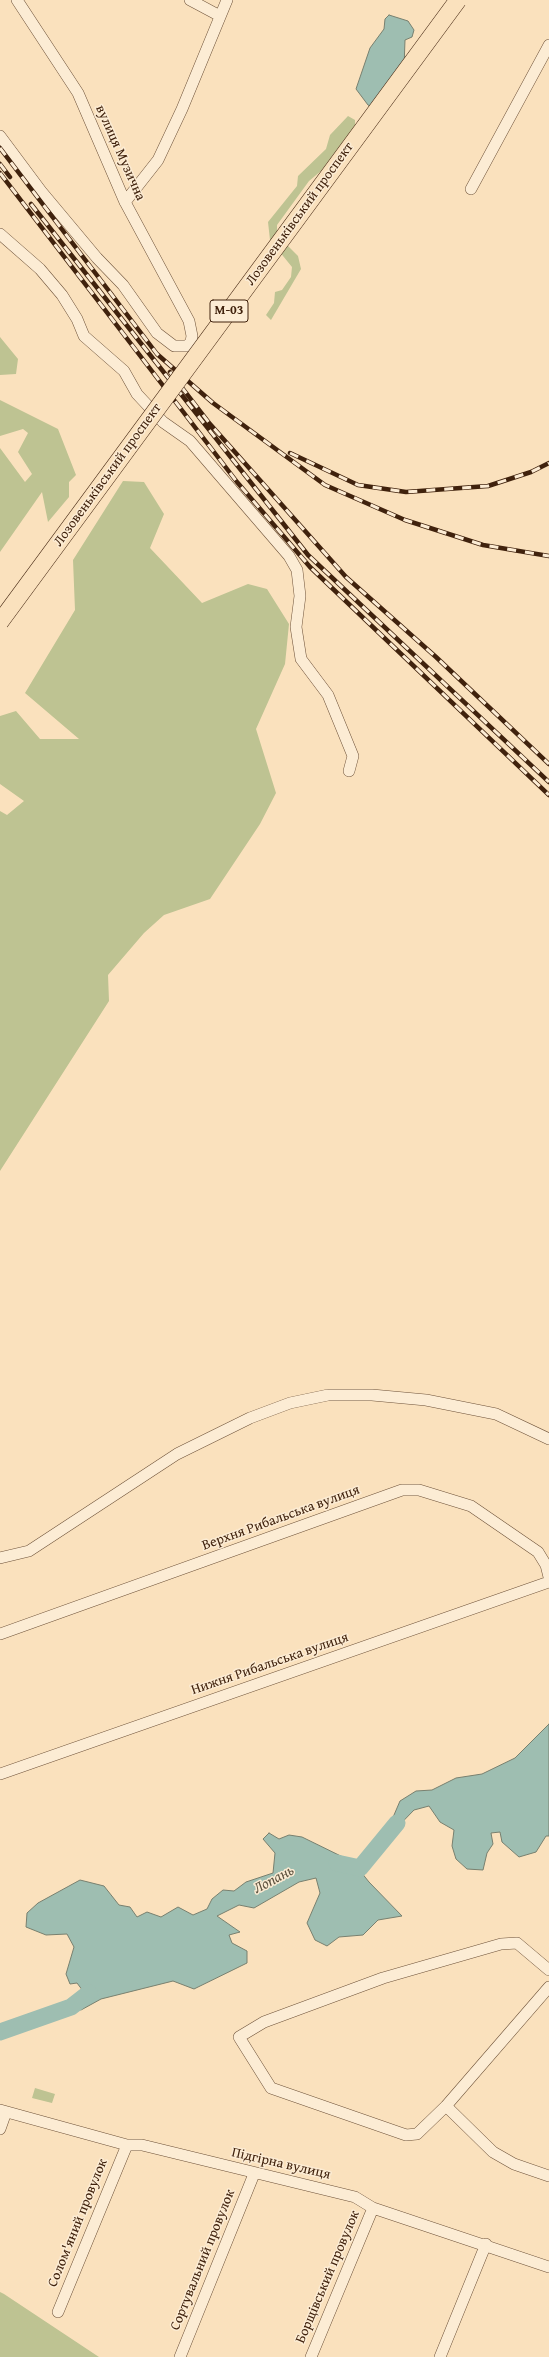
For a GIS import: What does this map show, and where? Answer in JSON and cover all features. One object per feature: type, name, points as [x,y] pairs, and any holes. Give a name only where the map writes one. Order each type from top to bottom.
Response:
[{"type":"highway","name":"Лозовеньківський проспект","points":[[0,622],[458,0]]},
{"type":"street","name":"вулиця Музична","points":[[0,136],[41,191],[97,258],[123,285],[157,333],[174,346],[187,346],[191,342],[192,336],[189,321],[125,202],[78,93],[18,0]]},
{"type":"street","points":[[190,0],[220,16]]},
{"type":"street","points":[[125,202],[158,160],[182,109],[227,0]]},
{"type":"street","points":[[472,189],[549,45]]},
{"type":"street","points":[[0,234],[40,268],[62,295],[77,318],[84,336],[124,371],[138,394],[163,422],[190,441],[289,556],[297,570],[300,596],[296,627],[301,659],[328,695],[353,756],[349,771]]},
{"type":"street","points":[[0,1558],[29,1551],[177,1454],[250,1418],[290,1403],[328,1395],[372,1395],[426,1400],[496,1414],[549,1439]]},
{"type":"street","name":"Верхня Рибальська вулиця","points":[[0,1634],[402,1490],[419,1490],[471,1506],[538,1552],[546,1565],[549,1577]]},
{"type":"street","name":"Нижня Рибальська вулиця","points":[[0,1774],[549,1582]]},
{"type":"street","points":[[549,1970],[517,1943],[501,1944],[383,1978],[264,2022],[239,2037],[271,2088],[406,2135],[417,2134],[446,2106],[549,1987]]},
{"type":"street","points":[[446,2106],[493,2152],[514,2164],[549,2176]]},
{"type":"street","points":[[0,2129],[3,2111]]},
{"type":"street","name":"Підгірна вулиця","points":[[3,2111],[127,2146],[142,2145],[254,2174],[355,2197],[373,2208],[486,2244],[549,2268]]},
{"type":"street","name":"Солом'яний провулок","points":[[58,2312],[127,2146]]},
{"type":"street","name":"Сортувальний провулок","points":[[180,2357],[254,2174]]},
{"type":"street","name":"Борщівський провулок","points":[[311,2357],[373,2208]]},
{"type":"street","points":[[440,2357],[486,2244]]},
{"type":"green space","points":[[348,116],[355,120],[355,125],[321,171],[309,181],[277,225],[277,235],[298,256],[301,269],[271,320],[266,315],[274,303],[275,292],[282,290],[291,277],[292,267],[270,240],[268,222],[297,186],[298,176],[326,149],[330,135]]},
{"type":"green space","points":[[0,337],[18,359],[16,374],[0,375]]},
{"type":"green space","points":[[0,400],[58,429],[76,475],[69,482],[69,497],[48,522],[42,492],[0,552],[0,448],[25,482],[32,474],[18,452],[28,433],[23,429],[0,436]]},
{"type":"green space","points":[[123,481],[144,482],[164,514],[150,548],[202,603],[248,584],[267,589],[289,624],[285,664],[256,729],[276,793],[260,824],[210,899],[164,915],[144,933],[108,975],[109,1001],[0,1171],[0,811],[7,815],[24,801],[0,784],[0,716],[16,711],[40,739],[79,739],[25,693],[75,610],[73,560]]},
{"type":"green space","points":[[35,2088],[55,2094],[52,2103],[32,2098]]},
{"type":"green space","points":[[0,2292],[4,2294],[99,2357],[0,2357]]},
{"type":"water","points":[[389,15],[408,21],[414,30],[412,37],[405,40],[404,68],[383,113],[368,105],[356,89],[370,48],[384,29],[385,19]]},
{"type":"water","points":[[549,1724],[549,1836],[546,1836],[536,1852],[519,1857],[502,1842],[500,1832],[491,1833],[493,1844],[487,1853],[483,1870],[467,1869],[456,1859],[452,1846],[454,1830],[440,1822],[429,1806],[414,1810],[382,1843],[400,1801],[416,1791],[432,1790],[456,1778],[482,1774],[515,1758]]},
{"type":"water","points":[[269,1833],[279,1839],[289,1835],[302,1837],[353,1862],[369,1882],[402,1916],[378,1920],[363,1935],[339,1937],[327,1946],[315,1940],[307,1923],[320,1893],[316,1878],[299,1882],[254,1908],[239,1905],[217,1916],[240,1932],[229,1935],[232,1943],[247,1951],[247,1963],[194,1989],[173,1981],[101,1999],[81,2010],[71,2007],[83,1991],[77,1983],[70,1984],[66,1974],[74,1947],[67,1934],[46,1935],[26,1927],[27,1913],[38,1903],[80,1880],[104,1886],[119,1905],[130,1907],[137,1917],[147,1912],[161,1917],[178,1907],[193,1915],[207,1909],[212,1899],[223,1890],[234,1891],[246,1882],[273,1873],[275,1853],[263,1839]]},
{"type":"waterway","name":"Лопань","points":[[337,1863],[360,1868],[397,1823]]},
{"type":"waterway","name":"Лопань","points":[[0,2032],[71,2007],[89,1993]]},
{"type":"railway","points":[[0,148],[157,354],[213,403],[325,485],[405,520],[483,545],[549,556]]},
{"type":"railway","points":[[0,164],[10,177]]},
{"type":"railway","points":[[0,173],[237,482],[310,567],[549,795]]},
{"type":"railway","points":[[31,204],[308,555],[549,782]]},
{"type":"railway","points":[[170,372],[210,424],[346,577],[436,657],[549,764]]},
{"type":"railway","points":[[290,453],[358,485],[406,492],[488,486],[531,472],[549,463]]}]
